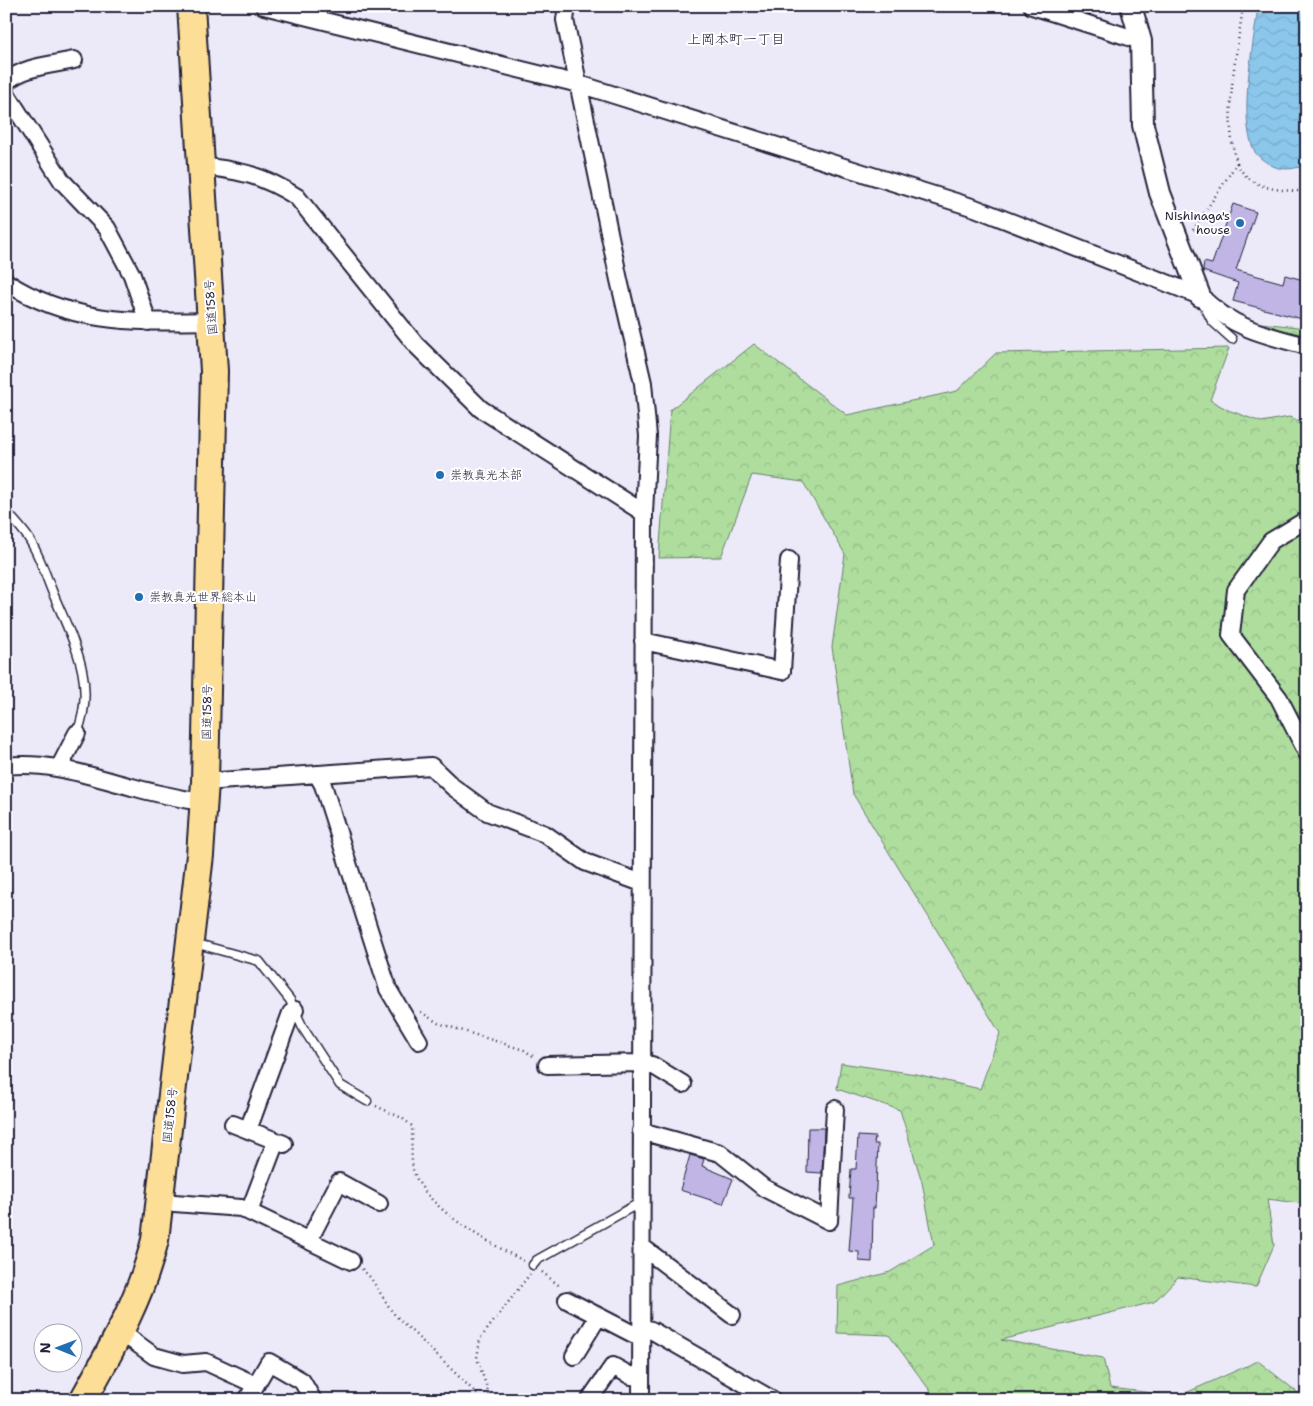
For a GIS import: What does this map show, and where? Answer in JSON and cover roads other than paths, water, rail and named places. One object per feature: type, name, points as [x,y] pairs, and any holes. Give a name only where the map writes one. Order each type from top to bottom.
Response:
[{"type":"highway","name":"国道158号","points":[[82,1400],[121,1332],[150,1262],[161,1202],[205,793],[214,381],[212,321],[190,6]]},
{"type":"street","points":[[264,6],[579,84],[975,208],[1200,296]]},
{"type":"street","points":[[567,6],[565,20],[619,280],[643,383],[648,436],[644,513],[643,641],[641,1400]]},
{"type":"street","points":[[1032,6],[1142,42]]},
{"type":"street","points":[[1131,6],[1142,42],[1143,125],[1160,193],[1176,239],[1200,296],[1218,314],[1236,325],[1307,346]]},
{"type":"street","points":[[6,82],[12,77],[28,70],[74,60]]},
{"type":"street","points":[[6,93],[62,182],[107,228],[132,275],[148,322]]},
{"type":"street","points":[[201,166],[236,170],[271,180],[297,197],[416,344],[481,409],[644,513]]},
{"type":"street","points":[[6,282],[42,302],[79,315],[148,322],[212,321]]},
{"type":"street","points":[[1307,523],[1301,523],[1271,541],[1236,590],[1231,635],[1279,698],[1307,753]]},
{"type":"street","points":[[643,641],[782,671],[789,560]]},
{"type":"street","points":[[59,768],[77,733]]},
{"type":"street","points":[[6,766],[40,764],[156,794],[205,793],[317,774],[431,766],[453,787],[487,812],[544,834],[585,862],[642,883]]},
{"type":"street","points":[[317,774],[326,794],[388,989],[419,1041]]},
{"type":"street","points":[[249,1212],[280,1143],[241,1127],[290,1013],[294,1010]]},
{"type":"street","points":[[547,1065],[641,1063],[652,1065],[683,1084]]},
{"type":"street","points":[[641,1131],[720,1153],[764,1188],[829,1221],[835,1109]]},
{"type":"street","points":[[309,1240],[339,1182],[379,1204]]},
{"type":"street","points":[[161,1202],[241,1208],[351,1261]]},
{"type":"street","points":[[641,1246],[732,1315]]},
{"type":"street","points":[[566,1300],[598,1317],[641,1332],[652,1330],[773,1400]]},
{"type":"street","points":[[574,1356],[598,1317]]},
{"type":"street","points":[[121,1332],[154,1356],[183,1364],[206,1362],[256,1385]]},
{"type":"street","points":[[247,1400],[269,1362],[302,1381],[313,1400]]},
{"type":"street","points":[[590,1400],[613,1366],[631,1376],[641,1377]]},
{"type":"lane","points":[[1200,296],[1212,320],[1232,338]]},
{"type":"lane","points":[[6,511],[32,544],[77,650],[84,677],[85,714],[77,733]]},
{"type":"lane","points":[[190,942],[259,961],[290,1000],[303,1028],[340,1085],[367,1101]]},
{"type":"lane","points":[[535,1267],[537,1260],[641,1202]]},
{"type":"water","points":[[1258,6],[1307,6],[1307,164],[1299,167],[1290,169],[1277,168],[1268,163],[1255,152],[1250,138],[1247,120],[1248,80]]},
{"type":"place","name":"Nishinaga's house","points":[[1240,223]]},
{"type":"place","name":"崇教真光本部","points":[[440,475]]},
{"type":"place","name":"崇教真光世界総本山","points":[[139,597]]},
{"type":"district","name":"上岡本町一丁目","points":[[736,39]]}]
